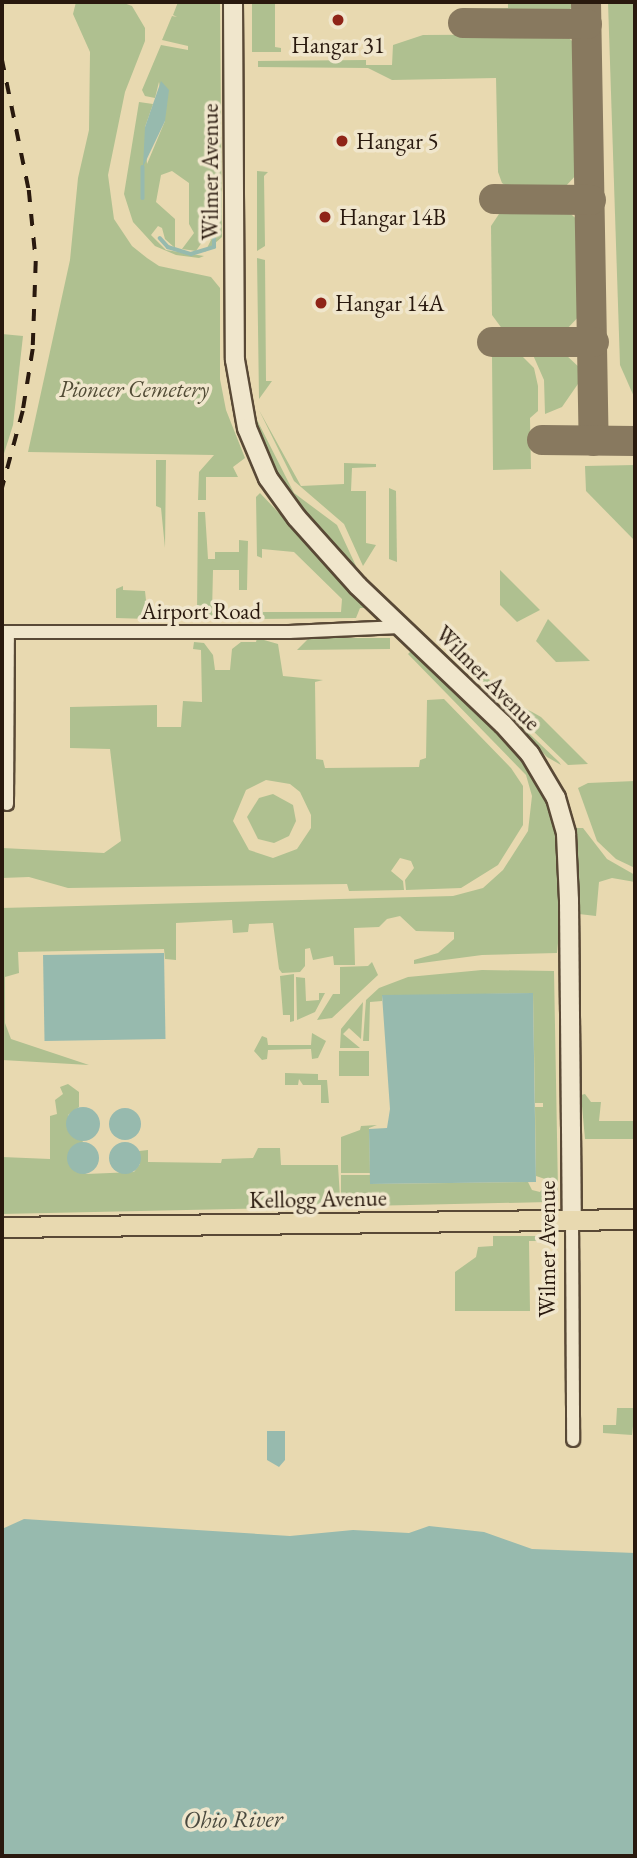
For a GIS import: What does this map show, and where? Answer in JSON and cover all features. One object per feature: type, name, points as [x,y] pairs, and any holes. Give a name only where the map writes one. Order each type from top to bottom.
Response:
[{"type":"main road","name":"Kellogg Avenue","points":[[2,1227],[572,1217],[635,1219]]},
{"type":"street","name":"Wilmer Avenue","points":[[233,2],[235,360],[247,428],[268,478],[296,518],[400,626],[530,754],[548,780],[563,817],[569,900],[572,1440]]},
{"type":"street","name":"Airport Road","points":[[5,632],[289,632],[400,626]]},
{"type":"street","points":[[5,632],[7,804]]},
{"type":"green space","name":"Pioneer Cemetery","points":[[76,2],[121,2],[132,6],[145,28],[145,41],[125,92],[108,175],[114,219],[132,246],[159,266],[211,277],[220,288],[220,379],[226,410],[245,458],[233,467],[238,477],[206,477],[206,500],[198,500],[199,472],[214,455],[28,452],[70,260],[78,178],[89,130],[90,52],[73,14]]},
{"type":"green space","points":[[178,2],[220,2],[222,237],[205,252],[211,240],[206,236],[196,251],[182,249],[194,233],[189,224],[189,183],[172,171],[161,175],[156,202],[175,219],[175,248],[165,239],[162,228],[158,226],[151,235],[166,250],[204,256],[199,258],[176,255],[155,246],[133,222],[124,194],[139,102],[153,104],[145,127],[147,164],[165,121],[159,82],[155,98],[145,96],[142,90],[161,45],[188,50],[188,46],[162,40],[172,16],[177,17],[173,15]]},
{"type":"green space","points":[[252,2],[275,2],[275,47],[281,48],[281,52],[252,52]]},
{"type":"green space","points":[[508,2],[571,2],[572,7],[565,14],[463,14],[460,9],[508,8]]},
{"type":"green space","points":[[608,2],[635,2],[635,399],[620,365]]},
{"type":"green space","points":[[565,34],[572,41],[577,174],[565,187],[511,189],[502,183],[498,172],[496,78],[392,80],[368,68],[258,67],[258,61],[366,60],[366,65],[392,65],[393,45],[423,35]]},
{"type":"green space","points":[[257,171],[268,172],[264,176],[265,246],[257,251]]},
{"type":"green space","points":[[545,208],[566,210],[579,221],[582,313],[566,330],[503,330],[492,315],[491,226],[501,211]]},
{"type":"green space","points":[[257,258],[265,260],[266,381],[272,381],[259,399]]},
{"type":"green space","points":[[2,334],[23,336],[13,425],[2,460]]},
{"type":"green space","points":[[565,354],[582,370],[580,381],[562,407],[545,414],[544,380],[533,355]]},
{"type":"green space","points":[[521,355],[534,368],[538,386],[538,411],[530,418],[531,469],[493,470],[492,356]]},
{"type":"green space","points":[[259,410],[301,486],[344,484],[344,463],[376,464],[376,467],[352,468],[351,491],[366,491],[366,543],[376,545],[363,566],[344,524],[294,481]]},
{"type":"green space","points":[[254,414],[294,493],[337,525],[356,566],[350,565],[285,491],[268,462]]},
{"type":"green space","points":[[156,460],[166,460],[165,548],[161,508],[156,506]]},
{"type":"green space","points":[[635,465],[635,541],[586,491],[585,466]]},
{"type":"green space","points":[[389,488],[396,491],[397,562],[389,559]]},
{"type":"green space","points":[[260,493],[364,603],[366,608],[360,608],[356,618],[256,619],[258,604],[263,603],[263,612],[341,612],[342,599],[294,552],[262,549],[262,558],[257,556],[256,497]]},
{"type":"green space","points":[[198,512],[205,512],[208,559],[215,559],[215,552],[239,552],[239,540],[248,541],[247,590],[239,590],[239,570],[213,570],[212,613],[219,614],[220,619],[189,619],[189,613],[197,612]]},
{"type":"green space","points":[[500,570],[540,610],[517,622],[500,605]]},
{"type":"green space","points":[[123,586],[123,590],[145,591],[148,619],[116,618],[116,589]]},
{"type":"green space","points":[[548,619],[590,661],[556,662],[536,641]]},
{"type":"green space","points":[[445,636],[509,699],[541,717],[588,764],[568,765],[441,641]]},
{"type":"green space","points":[[257,638],[278,644],[283,676],[323,680],[315,682],[316,759],[323,760],[325,768],[419,767],[420,760],[426,758],[427,700],[444,699],[511,768],[523,786],[523,825],[498,865],[461,888],[406,890],[405,880],[414,868],[411,861],[400,858],[391,871],[403,881],[404,890],[349,891],[347,884],[68,888],[29,877],[2,878],[2,848],[104,853],[121,841],[110,749],[70,748],[70,707],[157,705],[157,727],[181,727],[183,701],[202,702],[201,650],[193,649],[194,642],[204,643],[213,655],[215,670],[230,670],[232,649],[241,642],[256,642]],"holes":[[[266,780],[290,784],[300,792],[311,815],[311,828],[297,849],[273,858],[249,850],[233,821],[246,790]]]},
{"type":"green space","points":[[309,638],[390,638],[390,649],[297,650]]},
{"type":"green space","points":[[439,647],[559,762],[561,765],[547,757]]},
{"type":"green space","points":[[413,649],[514,748],[547,798],[560,841],[562,903],[557,953],[482,955],[414,964],[414,960],[438,953],[454,939],[454,932],[416,931],[400,916],[387,919],[379,927],[354,928],[355,965],[334,965],[333,956],[313,960],[310,948],[305,949],[305,966],[300,972],[282,973],[279,969],[273,923],[249,924],[248,932],[233,933],[232,920],[176,923],[176,960],[165,959],[164,949],[18,952],[19,973],[5,977],[5,1023],[11,1039],[89,1065],[2,1060],[2,908],[453,896],[483,888],[503,870],[528,831],[532,796],[526,775],[408,654]]},
{"type":"green space","points":[[635,781],[635,868],[616,859],[597,841],[578,788],[588,783]]},
{"type":"green space","points":[[273,794],[293,805],[296,821],[289,836],[274,843],[258,839],[247,817],[259,798]]},
{"type":"green space","points":[[575,828],[583,828],[607,859],[635,875],[635,882],[612,878],[599,882],[596,916],[579,914]]},
{"type":"green space","points":[[372,962],[378,975],[332,1018],[317,1020],[333,994],[340,994],[340,967],[368,966]]},
{"type":"green space","points":[[482,970],[554,971],[558,1190],[549,1202],[2,1214],[2,1157],[50,1159],[50,1116],[57,1114],[55,1100],[63,1094],[60,1087],[68,1084],[79,1092],[79,1107],[68,1115],[83,1142],[69,1151],[86,1174],[134,1172],[140,1164],[139,1151],[148,1150],[148,1162],[221,1163],[222,1159],[253,1158],[258,1148],[280,1148],[281,1165],[338,1165],[340,1198],[365,1198],[364,1194],[341,1196],[341,1175],[370,1175],[371,1184],[528,1182],[532,1190],[540,1192],[548,1180],[536,1176],[535,1107],[543,1107],[543,1103],[535,1103],[533,993],[382,996],[382,1001],[370,1002],[369,1041],[363,1041],[366,1000],[379,988],[408,977]]},
{"type":"green space","points":[[294,974],[294,1021],[290,1022],[290,1015],[283,1015],[280,976]]},
{"type":"green space","points":[[296,977],[305,978],[306,1001],[319,1000],[319,993],[325,993],[315,1012],[297,1020]]},
{"type":"green space","points":[[363,1002],[361,1039],[349,1028],[343,1034],[360,1048],[340,1048],[341,1029]]},
{"type":"green space","points":[[312,1033],[326,1041],[318,1058],[312,1059],[311,1049],[268,1050],[267,1059],[262,1060],[254,1051],[262,1036],[267,1038],[268,1045],[311,1045]]},
{"type":"green space","points":[[339,1051],[369,1051],[369,1076],[339,1076]]},
{"type":"green space","points":[[285,1073],[318,1074],[318,1080],[327,1080],[329,1103],[321,1103],[321,1085],[303,1085],[299,1079],[298,1085],[285,1085]]},
{"type":"green space","points":[[585,1094],[591,1102],[601,1102],[599,1121],[635,1121],[635,1139],[585,1139],[581,1095]]},
{"type":"green space","points":[[377,1125],[369,1128],[370,1173],[341,1173],[341,1137],[360,1130],[361,1126]]},
{"type":"green space","points":[[493,1236],[554,1236],[554,1241],[529,1241],[530,1311],[455,1311],[455,1272],[476,1257],[478,1247],[493,1246]]},
{"type":"green space","points":[[617,1408],[635,1408],[632,1435],[603,1433],[603,1425],[616,1425]]},
{"type":"water","points":[[161,81],[169,90],[165,121],[143,167],[145,127]]},
{"type":"water","points":[[164,953],[166,1039],[45,1041],[43,955]]},
{"type":"water","points":[[533,993],[536,1182],[370,1184],[369,1129],[387,1128],[390,1109],[382,995]]},
{"type":"water","points":[[83,1107],[95,1112],[100,1124],[95,1136],[83,1141],[71,1136],[66,1124],[71,1112]]},
{"type":"water","points":[[125,1108],[137,1112],[141,1124],[137,1136],[125,1140],[113,1136],[109,1124],[113,1112]]},
{"type":"water","points":[[83,1142],[94,1147],[99,1158],[94,1169],[83,1174],[72,1169],[67,1158],[72,1147]]},
{"type":"water","points":[[125,1142],[136,1147],[141,1158],[136,1169],[125,1174],[114,1169],[109,1158],[114,1147]]},
{"type":"water","points":[[267,1431],[285,1431],[285,1460],[279,1467],[267,1460]]},
{"type":"water","name":"Ohio River","points":[[24,1519],[290,1536],[353,1530],[409,1533],[429,1526],[484,1532],[532,1549],[635,1553],[635,1856],[2,1856],[2,1529]]},
{"type":"waterway","points":[[143,167],[143,198]]},
{"type":"waterway","points":[[160,238],[168,247],[191,254],[214,247],[214,182]]},
{"type":"taxiway","points":[[586,2],[594,441]]},
{"type":"taxiway","points":[[463,23],[587,24]]},
{"type":"taxiway","points":[[494,199],[591,200]]},
{"type":"taxiway","points":[[492,342],[594,342]]},
{"type":"taxiway","points":[[542,440],[635,441]]},
{"type":"railway","points":[[2,59],[29,190],[36,261],[33,349],[23,411],[2,489]]},
{"type":"place","name":"Hangar 31","points":[[338,20]]},
{"type":"place","name":"Hangar 5","points":[[342,141]]},
{"type":"place","name":"Hangar 14B","points":[[325,217]]},
{"type":"place","name":"Hangar 14A","points":[[321,303]]}]
